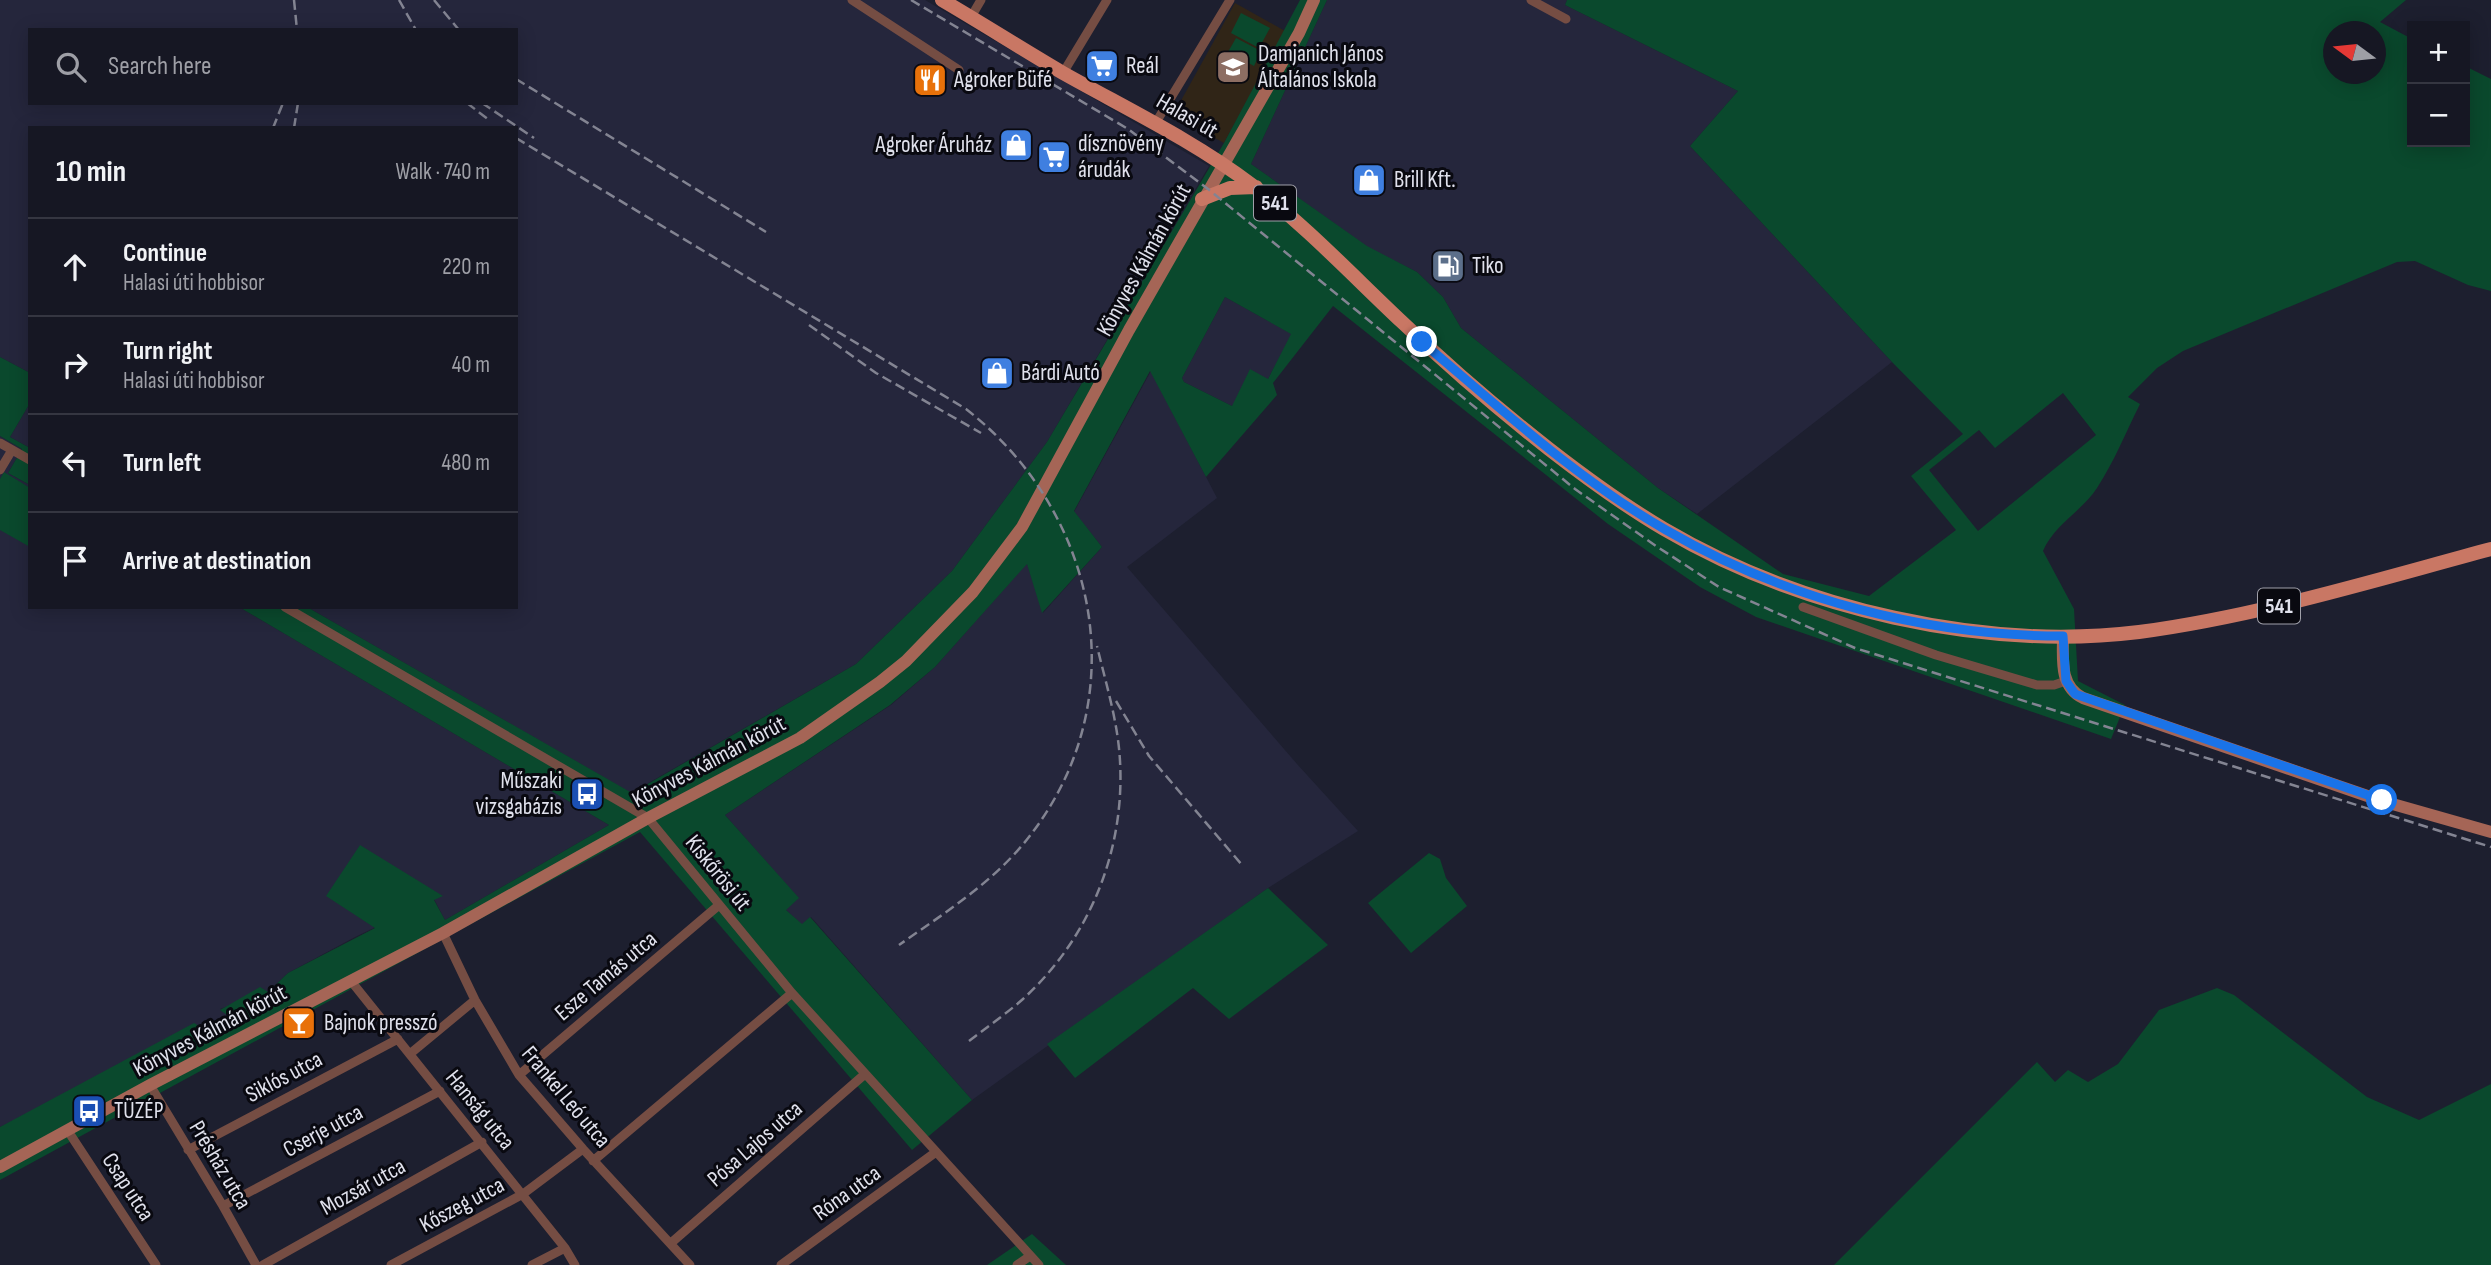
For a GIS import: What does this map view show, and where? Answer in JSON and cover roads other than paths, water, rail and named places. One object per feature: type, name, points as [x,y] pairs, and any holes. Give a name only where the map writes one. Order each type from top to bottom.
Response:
[{"type":"main road","name":"Halasi út","points":[[942,0],[1223,163],[1256,187],[1422,342],[1550,449],[1666,530],[1756,573],[1860,610],[1942,627],[2001,635],[2063,636]]},
{"type":"main road","points":[[1202,200],[1230,188],[1256,187]]},
{"type":"main road","name":"541","points":[[2063,636],[2136,632],[2267,609],[2491,549]]},
{"type":"street","points":[[852,0],[959,71]]},
{"type":"street","points":[[971,17],[981,0]]},
{"type":"street","points":[[1063,72],[1107,0]]},
{"type":"street","points":[[1155,124],[1230,0]]},
{"type":"street","name":"Könyves Kálmán körút","points":[[0,1167],[443,933],[649,818],[800,738],[844,709],[906,661],[973,592],[1002,555],[1032,509],[1129,330],[1299,33],[1314,0]]},
{"type":"street","points":[[1531,0],[1566,19]]},
{"type":"street","points":[[0,443],[28,459]]},
{"type":"street","points":[[0,470],[12,450]]},
{"type":"street","points":[[1803,607],[1936,655],[2037,685],[2054,685],[2066,681]]},
{"type":"street","name":"Kiskőrösi út","points":[[288,609],[649,818],[792,993],[1039,1265]]},
{"type":"street","points":[[2063,636],[2066,681],[2075,694],[2382,800],[2491,832]]},
{"type":"street","name":"Esze Tamás utca","points":[[519,1075],[719,905]]},
{"type":"street","name":"Frankel Leó utca","points":[[443,933],[475,1000],[519,1075],[593,1161],[690,1265]]},
{"type":"street","name":"Hanság utca","points":[[351,981],[482,1142],[565,1248],[575,1265]]},
{"type":"street","points":[[593,1161],[792,993]]},
{"type":"street","points":[[411,1053],[475,1000]]},
{"type":"street","name":"Siklós utca","points":[[188,1150],[398,1039]]},
{"type":"street","name":"Pósa Lajos utca","points":[[671,1243],[865,1074]]},
{"type":"street","name":"Présház utca","points":[[150,1086],[256,1265]]},
{"type":"street","name":"Cserje utca","points":[[223,1206],[440,1091]]},
{"type":"street","name":"Csap utca","points":[[68,1131],[156,1265]]},
{"type":"street","name":"Mozsár utca","points":[[263,1265],[482,1142]]},
{"type":"street","name":"Kőszeg utca","points":[[391,1265],[523,1194],[583,1149]]},
{"type":"street","name":"Róna utca","points":[[781,1265],[936,1152]]},
{"type":"street","points":[[532,1265],[565,1248]]},
{"type":"street","points":[[1017,1265],[1030,1256]]},
{"type":"railway","points":[[294,0],[297,28]]},
{"type":"railway","points":[[399,0],[415,28]]},
{"type":"railway","points":[[434,0],[457,28]]},
{"type":"railway","points":[[911,0],[1128,129],[1208,189],[1575,489],[1719,587],[1855,648],[2491,847]]},
{"type":"railway","points":[[518,80],[766,232]]},
{"type":"railway","points":[[274,126],[282,105]]},
{"type":"railway","points":[[294,126],[298,105]]},
{"type":"railway","points":[[470,105],[489,120]]},
{"type":"railway","points":[[485,105],[516,126]]},
{"type":"railway","points":[[518,127],[534,138]]},
{"type":"railway","points":[[518,139],[966,409],[1011,451],[1047,499],[1072,552],[1087,608],[1092,666],[1084,723],[1064,780],[1032,833],[1018,850],[970,894],[899,945]]},
{"type":"railway","points":[[809,325],[876,373],[981,433]]},
{"type":"railway","points":[[969,1041],[1023,999],[1047,975],[1084,920],[1109,859],[1120,794],[1120,761],[1114,717],[1097,646]]},
{"type":"railway","points":[[1116,701],[1149,756],[1242,865]]},
{"type":"place","name":"Reál","points":[[1102,66]]},
{"type":"place","name":"Damjanich János Általános Iskola","points":[[1233,67]]},
{"type":"place","name":"Agroker Büfé","points":[[930,80]]},
{"type":"place","name":"Agroker Áruház","points":[[1016,145]]},
{"type":"place","name":"dísznövény árudák","points":[[1054,157]]},
{"type":"place","name":"Brill Kft.","points":[[1369,180]]},
{"type":"place","name":"Tiko","points":[[1448,266]]},
{"type":"place","name":"Bárdi Autó","points":[[997,373]]},
{"type":"place","name":"Műszaki vizsgabázis","points":[[587,794]]},
{"type":"place","name":"Bajnok presszó","points":[[299,1023]]},
{"type":"place","name":"TÜZÉP","points":[[89,1111]]}]
